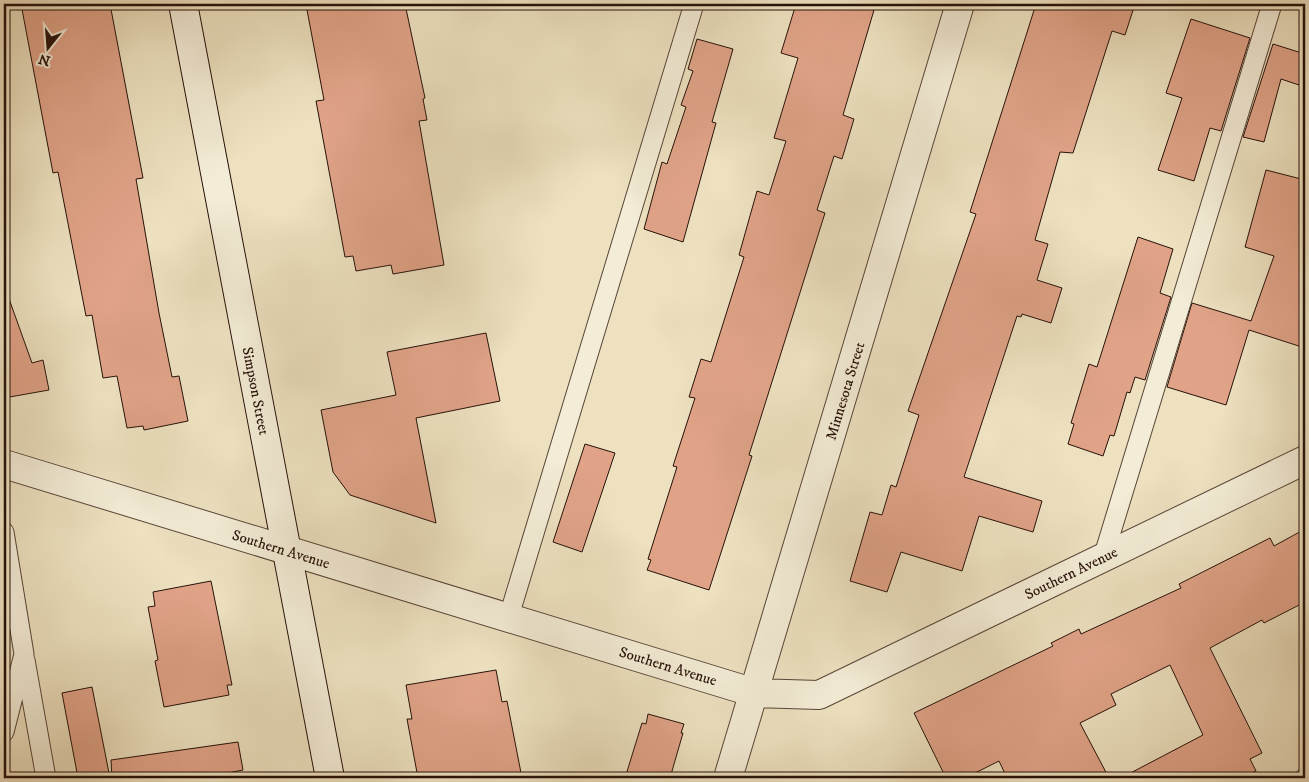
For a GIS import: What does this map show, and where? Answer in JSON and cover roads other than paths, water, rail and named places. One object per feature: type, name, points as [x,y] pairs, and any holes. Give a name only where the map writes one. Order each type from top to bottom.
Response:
[{"type":"street","name":"Simpson Street","points":[[183,4],[330,778]]},
{"type":"street","name":"Minnesota Street","points":[[728,778],[960,4]]},
{"type":"street","name":"Southern Avenue","points":[[4,464],[508,616],[755,693],[819,695],[1305,460]]},
{"type":"lane","points":[[508,616],[694,4]]},
{"type":"lane","points":[[1103,558],[1272,4]]},
{"type":"lane","points":[[4,532],[46,778]]},
{"type":"lane","points":[[4,732],[24,654]]}]
